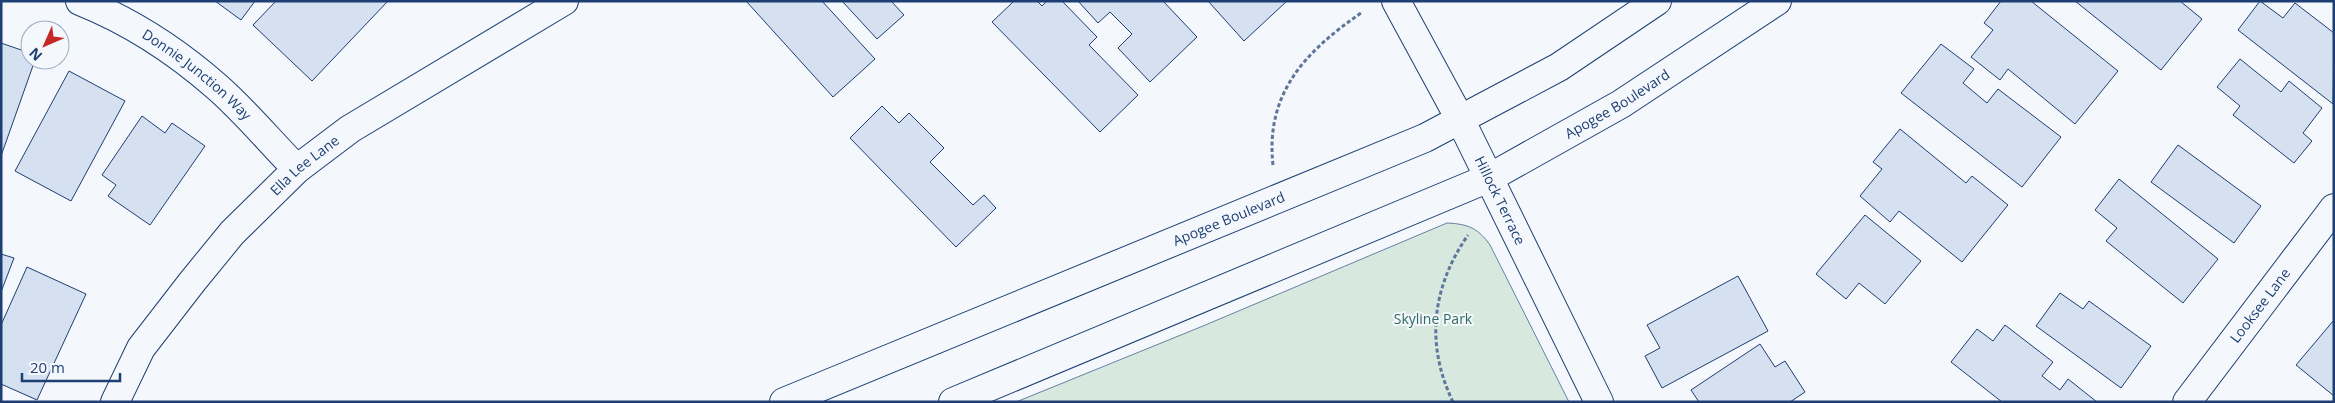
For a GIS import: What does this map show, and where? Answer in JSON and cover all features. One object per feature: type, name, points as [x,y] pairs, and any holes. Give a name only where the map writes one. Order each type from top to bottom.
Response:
[{"type":"street","name":"Donnie Junction Way","points":[[80,1],[106,11],[153,38],[210,81],[297,169]]},
{"type":"street","name":"Ella Lee Lane","points":[[115,402],[141,348],[192,282],[232,233],[297,169],[350,129],[564,1]]},
{"type":"street","name":"Hillock Terrace","points":[[1396,1],[1460,119],[1599,402]]},
{"type":"street","name":"Apogee Boulevard","points":[[784,402],[1404,147],[1559,67],[1657,1]]},
{"type":"street","name":"Apogee Boulevard","points":[[953,402],[1489,178],[1620,104],[1777,1]]},
{"type":"street","name":"Looksee Lane","points":[[2187,402],[2334,208]]},
{"type":"path","points":[[1273,165],[1271,147],[1273,122],[1281,98],[1292,78],[1308,55],[1324,39],[1361,13]]},
{"type":"path","points":[[1453,402],[1443,380],[1438,360],[1435,333],[1437,311],[1446,271],[1468,235]]},
{"type":"green space","name":"Skyline Park","points":[[1447,223],[1461,224],[1472,228],[1490,245],[1569,402],[1016,402],[1203,326]]},
{"type":"building","points":[[215,1],[255,1],[241,20]]},
{"type":"building","points":[[276,1],[388,1],[312,81],[253,25]]},
{"type":"building","points":[[746,1],[822,1],[875,59],[833,97]]},
{"type":"building","points":[[842,1],[891,1],[904,15],[877,39]]},
{"type":"building","points":[[1014,1],[1037,1],[1042,6],[1047,1],[1062,1],[1097,37],[1089,45],[1138,95],[1100,132],[992,22]]},
{"type":"building","points":[[1078,1],[1163,1],[1197,37],[1150,82],[1118,48],[1132,34],[1110,12],[1098,23]]},
{"type":"building","points":[[1208,1],[1287,1],[1244,41]]},
{"type":"building","points":[[2001,1],[2031,1],[2118,71],[2075,124],[2008,69],[2000,80],[1971,57],[1993,30],[1984,23]]},
{"type":"building","points":[[2075,1],[2180,1],[2202,19],[2161,70]]},
{"type":"building","points":[[2260,1],[2283,18],[2295,3],[2334,33],[2333,104],[2238,30]]},
{"type":"building","points":[[1,43],[20,50],[20,70],[31,70],[1,156]]},
{"type":"building","points":[[1941,44],[1974,69],[1963,83],[1987,103],[1998,89],[2061,137],[2022,187],[1901,93]]},
{"type":"building","points":[[2240,59],[2281,92],[2289,81],[2322,108],[2303,133],[2312,141],[2294,163],[2233,115],[2240,106],[2217,87]]},
{"type":"building","points":[[69,71],[125,101],[71,201],[15,171]]},
{"type":"building","points":[[882,106],[899,123],[909,113],[944,148],[930,162],[973,205],[984,195],[996,208],[956,247],[850,138]]},
{"type":"building","points":[[142,116],[165,133],[172,123],[205,146],[150,225],[108,196],[116,185],[102,175]]},
{"type":"building","points":[[1900,129],[1966,183],[1972,176],[2008,205],[1962,262],[1899,211],[1890,222],[1860,196],[1882,169],[1873,162]]},
{"type":"building","points":[[2178,145],[2261,206],[2234,243],[2151,182]]},
{"type":"building","points":[[2119,179],[2218,259],[2183,303],[2106,241],[2117,228],[2095,210]]},
{"type":"building","points":[[1865,215],[1921,261],[1885,304],[1859,283],[1846,299],[1816,274]]},
{"type":"building","points":[[1,254],[14,258],[1,292]]},
{"type":"building","points":[[27,267],[86,294],[37,400],[1,384],[1,325]]},
{"type":"building","points":[[1738,276],[1768,331],[1662,388],[1645,356],[1660,348],[1647,325]]},
{"type":"building","points":[[2060,293],[2083,309],[2089,301],[2151,346],[2121,388],[2036,326]]},
{"type":"building","points":[[2334,320],[2334,396],[2296,365]]},
{"type":"building","points":[[2005,325],[2053,362],[2042,376],[2060,390],[2068,379],[2097,402],[2002,402],[1951,362],[1977,329],[1993,341]]},
{"type":"building","points":[[1760,344],[1775,367],[1785,361],[1805,392],[1790,402],[1699,402],[1691,390]]}]
